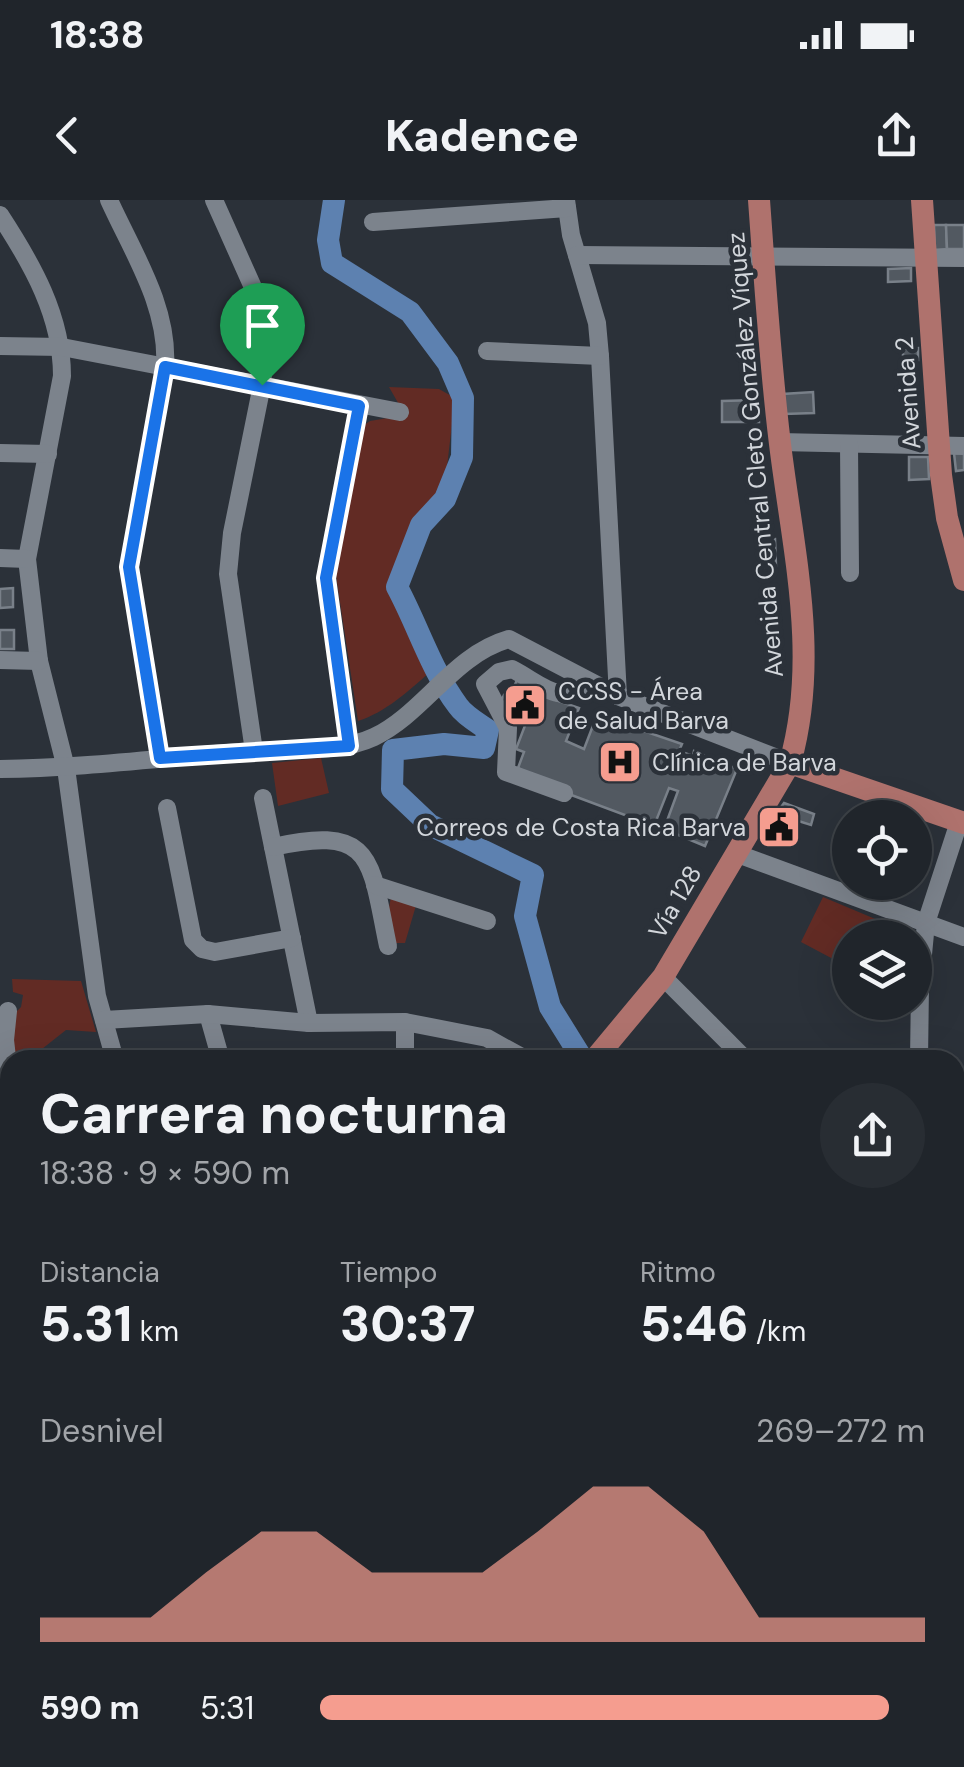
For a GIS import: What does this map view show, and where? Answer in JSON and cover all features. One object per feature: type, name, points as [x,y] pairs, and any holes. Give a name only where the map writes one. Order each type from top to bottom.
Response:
[{"type":"main road","name":"Avenida Central Cleto González Víquez","points":[[759,200],[780,442],[803,626],[805,691],[790,763]]},
{"type":"main road","name":"Avenida 2","points":[[922,200],[939,447],[947,518],[964,580]]},
{"type":"main road","points":[[790,763],[962,822]]},
{"type":"main road","name":"Vía 128","points":[[602,1050],[663,976],[790,763]]},
{"type":"street","points":[[108,200],[162,315],[167,342],[129,567],[160,758]]},
{"type":"street","points":[[214,200],[268,321],[262,385],[232,533],[228,574],[254,751]]},
{"type":"street","points":[[373,222],[566,204],[577,256],[589,287],[600,356],[618,696]]},
{"type":"street","points":[[0,215],[28,258],[62,347],[62,376],[28,559],[38,661],[66,768],[97,996],[112,1050]]},
{"type":"street","points":[[577,256],[964,258]]},
{"type":"street","points":[[0,346],[62,347],[400,412]]},
{"type":"street","points":[[487,351],[600,356]]},
{"type":"street","points":[[349,746],[326,578],[359,406]]},
{"type":"street","points":[[780,442],[964,446]]},
{"type":"street","points":[[849,444],[850,573]]},
{"type":"street","points":[[0,453],[48,454]]},
{"type":"street","points":[[0,558],[28,559]]},
{"type":"street","points":[[0,769],[66,768],[349,746],[392,728],[455,670],[488,646],[509,639],[618,696],[790,763]]},
{"type":"street","points":[[0,660],[38,661]]},
{"type":"street","points":[[544,687],[559,664]]},
{"type":"street","points":[[564,793],[506,772],[508,728],[485,684],[499,672],[512,669],[570,696],[592,683]]},
{"type":"street","points":[[263,798],[310,1023]]},
{"type":"street","points":[[167,808],[193,940],[202,949],[215,952],[292,938]]},
{"type":"street","points":[[927,920],[962,822]]},
{"type":"street","points":[[273,846],[313,838],[344,842],[364,857],[375,886],[388,946]]},
{"type":"street","points":[[735,852],[921,920]]},
{"type":"street","points":[[375,886],[487,921]]},
{"type":"street","points":[[932,924],[964,937]]},
{"type":"street","points":[[663,976],[736,1050]]},
{"type":"street","points":[[6,1050],[8,1010]]},
{"type":"street","points":[[104,1020],[208,1014],[310,1023],[405,1022],[487,1038],[509,1050]]},
{"type":"street","points":[[208,1014],[217,1050]]},
{"type":"street","points":[[919,1050],[920,1020]]},
{"type":"street","points":[[405,1022],[406,1050]]},
{"type":"shaded area","points":[[389,387],[439,389],[455,398],[447,467],[436,496],[414,520],[388,584],[429,673],[387,707],[358,721],[335,569],[361,427],[370,421],[405,415]]},
{"type":"shaded area","points":[[321,758],[329,793],[278,806],[272,763]]},
{"type":"shaded area","points":[[391,897],[417,902],[405,943],[396,943],[388,913]]},
{"type":"shaded area","points":[[823,897],[878,920],[832,920],[832,958],[801,942]]},
{"type":"shaded area","points":[[12,979],[81,981],[96,1032],[66,1030],[41,1050],[14,1050],[12,1016],[21,1007],[23,995],[13,992]]},
{"type":"building","points":[[934,225],[946,225],[947,249],[935,250]]},
{"type":"building","points":[[946,225],[964,225],[964,249],[947,249]]},
{"type":"building","points":[[911,268],[911,281],[888,282],[888,269]]},
{"type":"building","points":[[918,348],[918,360],[903,359],[903,349]]},
{"type":"building","points":[[813,392],[814,413],[784,414],[783,394]]},
{"type":"building","points":[[758,400],[759,422],[722,422],[722,401]]},
{"type":"building","points":[[954,453],[964,453],[964,470],[956,471]]},
{"type":"building","points":[[909,457],[928,457],[929,479],[909,480]]},
{"type":"building","points":[[775,539],[776,566],[763,567],[762,540]]},
{"type":"building","points":[[13,588],[13,607],[0,608],[0,589]]},
{"type":"building","points":[[0,630],[14,630],[14,649],[0,649]]},
{"type":"building","name":"Clínica de Barva","points":[[517,680],[529,685],[526,693],[579,708],[566,741],[584,749],[597,715],[682,744],[679,751],[693,756],[694,751],[737,769],[705,846],[664,829],[678,791],[669,788],[654,826],[566,793],[518,768],[524,752],[516,749],[526,723],[504,713],[500,704],[504,695],[510,696]]},
{"type":"building","points":[[784,803],[814,814],[811,825],[776,814]]},
{"type":"building","name":"Correos de Costa Rica Barva","points":[[776,814],[793,820],[783,841],[764,834]]},
{"type":"waterway","points":[[334,200],[328,240],[332,263],[410,312],[448,363],[463,398],[462,457],[445,499],[421,525],[397,587],[448,692],[464,713],[488,730],[484,748],[444,744],[393,750],[392,789],[430,825],[533,875],[525,916],[550,1007],[577,1050]]},
{"type":"place","name":"CCSS - Área de Salud Barva","points":[[525,705]]},
{"type":"place","name":"Clínica de Barva","points":[[620,762]]},
{"type":"place","name":"Correos de Costa Rica Barva","points":[[779,827]]},
{"type":"route","points":[[165,367],[262,385],[359,406],[326,578],[349,746],[160,758],[129,567],[165,367]]}]
